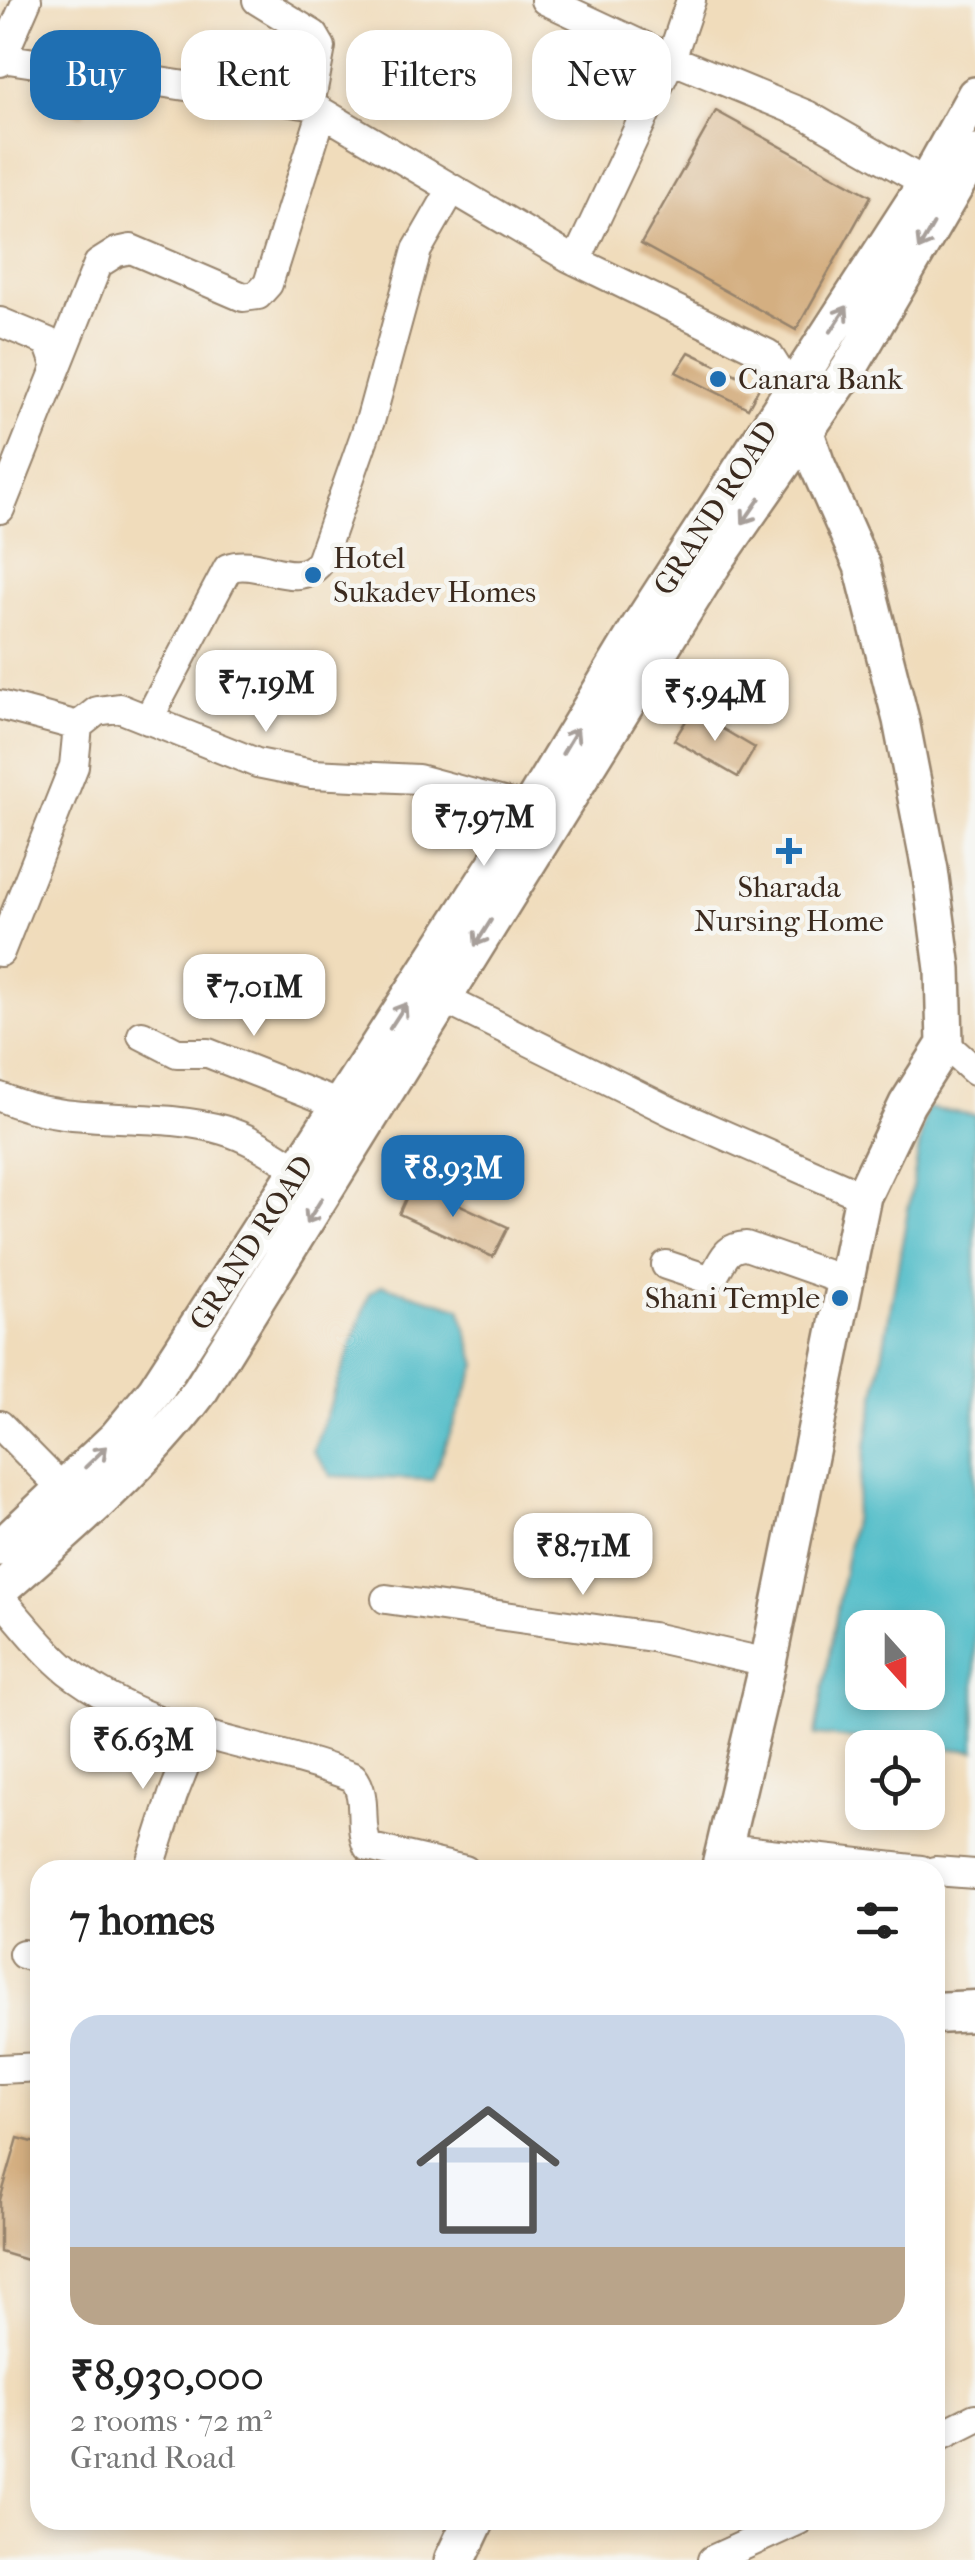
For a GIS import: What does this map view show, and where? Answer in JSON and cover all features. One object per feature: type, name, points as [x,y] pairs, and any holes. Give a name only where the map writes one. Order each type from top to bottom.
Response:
[{"type":"highway","points":[[945,2012],[975,2011]]},
{"type":"highway","points":[[455,2560],[469,2530]]},
{"type":"main road","name":"GRAND ROAD","points":[[0,1548],[117,1437],[155,1391],[529,809],[640,625],[926,183],[975,95]]},
{"type":"main road","name":"GRAND ROAD","points":[[0,1590],[72,1526],[182,1414],[312,1214],[714,563],[849,368],[975,155]]},
{"type":"main road","points":[[722,1859],[768,1664],[863,1196],[906,1104],[945,1044],[944,969],[930,870],[901,720],[862,566],[792,392]]},
{"type":"street","points":[[27,0],[1,60],[181,88]]},
{"type":"street","points":[[256,0],[306,30]]},
{"type":"street","points":[[545,0],[609,30]]},
{"type":"street","points":[[671,56],[690,0]]},
{"type":"street","points":[[671,59],[807,115],[926,183]]},
{"type":"street","points":[[326,115],[576,261],[768,354],[792,392]]},
{"type":"street","points":[[0,509],[98,264],[117,252],[131,249],[244,298],[258,295],[268,284],[313,120]]},
{"type":"street","points":[[576,261],[642,120]]},
{"type":"street","points":[[148,720],[228,568],[248,565],[302,575],[320,562],[371,418],[417,250],[452,189]]},
{"type":"street","points":[[0,322],[48,342],[56,364]]},
{"type":"street","points":[[0,705],[78,726],[107,708],[119,708],[257,762],[312,774],[418,779],[529,809]]},
{"type":"street","points":[[0,952],[74,766],[78,726]]},
{"type":"street","points":[[442,998],[674,1113],[863,1196]]},
{"type":"street","points":[[142,1035],[177,1053],[208,1054],[340,1106]]},
{"type":"street","points":[[945,1044],[975,1071]]},
{"type":"street","points":[[0,1098],[48,1113],[222,1129],[253,1141],[299,1170]]},
{"type":"street","points":[[666,1265],[705,1278],[714,1275],[724,1255],[734,1247],[746,1246],[846,1281]]},
{"type":"street","points":[[0,1425],[63,1489]]},
{"type":"street","points":[[0,1598],[66,1668],[101,1692],[152,1718],[198,1735],[354,1777],[361,1790],[363,1834],[368,1848],[421,1860]]},
{"type":"street","points":[[386,1599],[652,1637],[768,1664]]},
{"type":"street","points":[[151,1860],[198,1735]]},
{"type":"street","points":[[945,1872],[975,1874]]},
{"type":"street","points":[[0,2069],[30,2068]]},
{"type":"street","points":[[945,2433],[975,2418]]},
{"type":"street","points":[[712,2560],[777,2530]]},
{"type":"water","points":[[926,1108],[975,1115],[975,1751],[945,1748],[945,1730],[845,1730],[845,1738],[815,1735]]},
{"type":"water","points":[[382,1285],[460,1308],[477,1365],[432,1480],[331,1476],[313,1451],[370,1293]]},
{"type":"building","points":[[716,111],[871,196],[796,330],[641,244]]},
{"type":"building","name":"Canara Bank","points":[[689,352],[760,386],[748,408],[676,372]]},
{"type":"building","points":[[692,711],[755,748],[738,777],[674,740]]},
{"type":"building","points":[[413,1183],[508,1227],[493,1257],[399,1214]]},
{"type":"building","points":[[18,2138],[30,2141],[30,2261],[0,2252],[0,2200]]},
{"type":"place","name":"Canara Bank","points":[[718,379]]},
{"type":"place","name":"Hotel Sukadev Homes","points":[[313,575]]},
{"type":"place","name":"Sharada Nursing Home","points":[[789,851]]},
{"type":"place","name":"Shani Temple","points":[[840,1298]]}]
